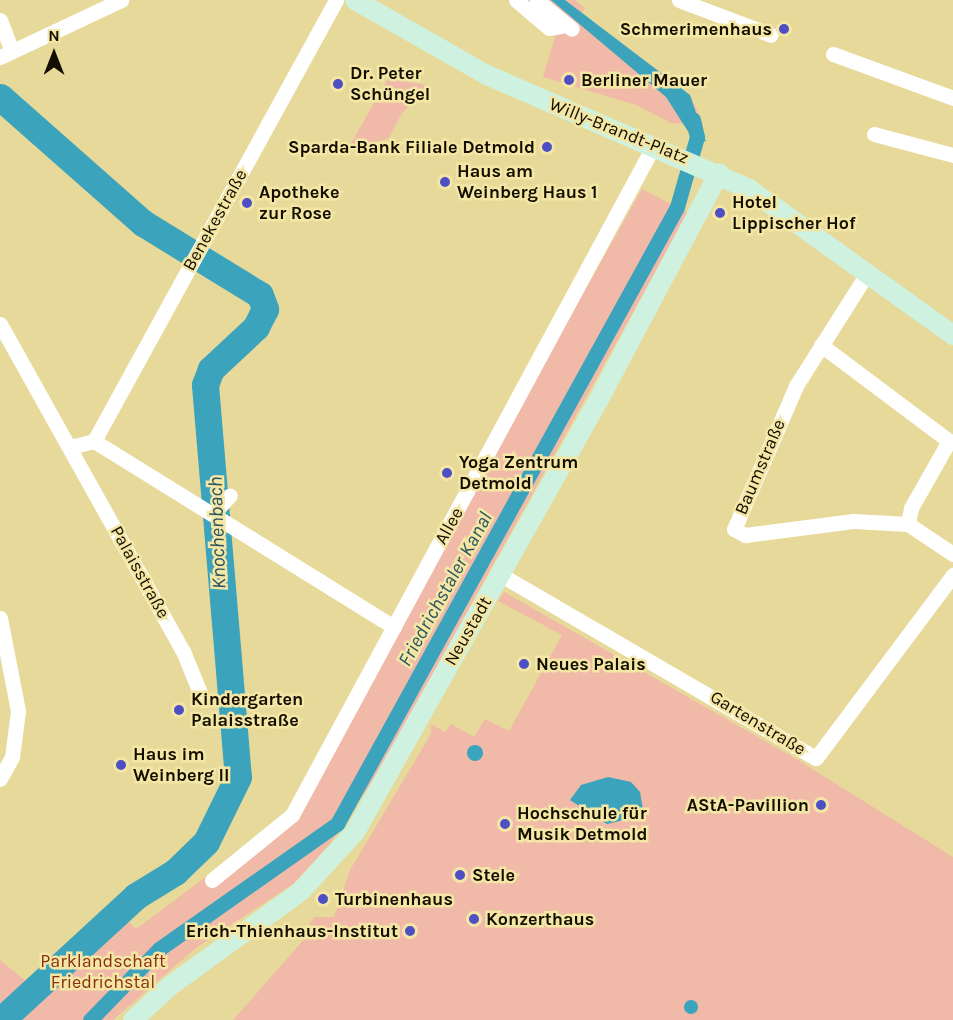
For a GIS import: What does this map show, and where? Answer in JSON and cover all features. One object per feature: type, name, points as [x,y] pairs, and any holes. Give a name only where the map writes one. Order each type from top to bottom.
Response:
[{"type":"main road","name":"Willy-Brandt-Platz","points":[[355,0],[488,75],[719,173],[749,189],[953,335]]},
{"type":"main road","name":"Neustadt","points":[[133,1020],[170,986],[300,891],[337,854],[375,798],[501,575],[719,173]]},
{"type":"street","points":[[0,20],[6,54],[121,0]]},
{"type":"street","name":"Benekestraße","points":[[94,441],[336,0]]},
{"type":"street","points":[[516,0],[549,27],[569,27],[537,0]]},
{"type":"street","points":[[679,0],[771,35]]},
{"type":"street","points":[[833,54],[953,98]]},
{"type":"street","points":[[874,134],[953,155]]},
{"type":"street","name":"Allee","points":[[212,880],[292,815],[623,210],[654,145]]},
{"type":"street","name":"Baumstraße","points":[[868,272],[821,345],[769,440],[734,529],[752,535],[817,524],[908,524]]},
{"type":"street","name":"Palaisstraße","points":[[0,324],[183,651],[203,700]]},
{"type":"street","points":[[821,345],[949,441],[911,508],[908,524],[953,554]]},
{"type":"street","points":[[70,447],[94,441],[394,627]]},
{"type":"street","points":[[212,513],[230,495]]},
{"type":"street","name":"Gartenstraße","points":[[501,575],[816,758],[953,575]]},
{"type":"street","points":[[0,618],[18,711],[12,757],[0,779]]},
{"type":"green space","points":[[522,0],[575,0],[585,8],[581,14],[690,95],[703,124],[671,123],[636,105],[543,77],[557,31]]},
{"type":"green space","points":[[388,79],[432,86],[402,113],[389,138],[346,152]]},
{"type":"green space","name":"Parklandschaft Friedrichstal","points":[[642,189],[688,213],[377,774],[330,844],[293,884],[196,948],[113,1020],[0,1020],[0,960],[32,986],[113,906],[136,929],[290,814]]},
{"type":"green space","points":[[504,592],[798,760],[953,857],[953,1020],[233,1020],[314,928],[309,924],[315,917],[334,917],[350,870],[431,734],[431,724],[445,732],[451,724],[474,737],[485,719],[509,731],[562,635],[498,601]]},
{"type":"water","points":[[551,0],[565,0],[690,95],[706,142],[689,133],[666,97]]},
{"type":"water","points":[[472,745],[478,745],[483,753],[481,759],[472,761],[467,756],[467,750]]},
{"type":"water","points":[[608,777],[631,782],[640,792],[643,810],[637,817],[607,824],[570,800],[581,785]]},
{"type":"water","points":[[688,1000],[694,1000],[698,1007],[694,1014],[688,1014],[684,1010],[684,1004]]},
{"type":"waterway","name":"Knochenbach","points":[[0,97],[143,223],[260,295],[265,309],[256,327],[211,369],[205,385],[238,777],[206,842],[175,872],[136,896],[1,1020]]},
{"type":"waterway","name":"Friedrichstaler Kanal","points":[[90,1020],[159,949],[337,824],[677,207],[697,137],[693,119]]},
{"type":"place","name":"Schmerimenhaus","points":[[784,29]]},
{"type":"place","name":"Berliner Mauer","points":[[569,80]]},
{"type":"place","name":"Dr. Peter Schüngel","points":[[338,84]]},
{"type":"place","name":"Sparda-Bank Filiale Detmold","points":[[547,147]]},
{"type":"place","name":"Haus am Weinberg Haus 1","points":[[445,182]]},
{"type":"place","name":"Apotheke zur Rose","points":[[247,203]]},
{"type":"place","name":"Hotel Lippischer Hof","points":[[720,213]]},
{"type":"place","name":"Yoga Zentrum Detmold","points":[[447,473]]},
{"type":"place","name":"Neues Palais","points":[[524,664]]},
{"type":"place","name":"Kindergarten Palaisstraße","points":[[179,710]]},
{"type":"place","name":"Haus im Weinberg II","points":[[121,765]]},
{"type":"place","name":"AStA-Pavillion","points":[[821,805]]},
{"type":"place","name":"Hochschule für Musik Detmold","points":[[505,824]]},
{"type":"place","name":"Stele","points":[[460,875]]},
{"type":"place","name":"Turbinenhaus","points":[[323,899]]},
{"type":"place","name":"Konzerthaus","points":[[474,919]]},
{"type":"place","name":"Erich-Thienhaus-Institut","points":[[410,931]]}]
